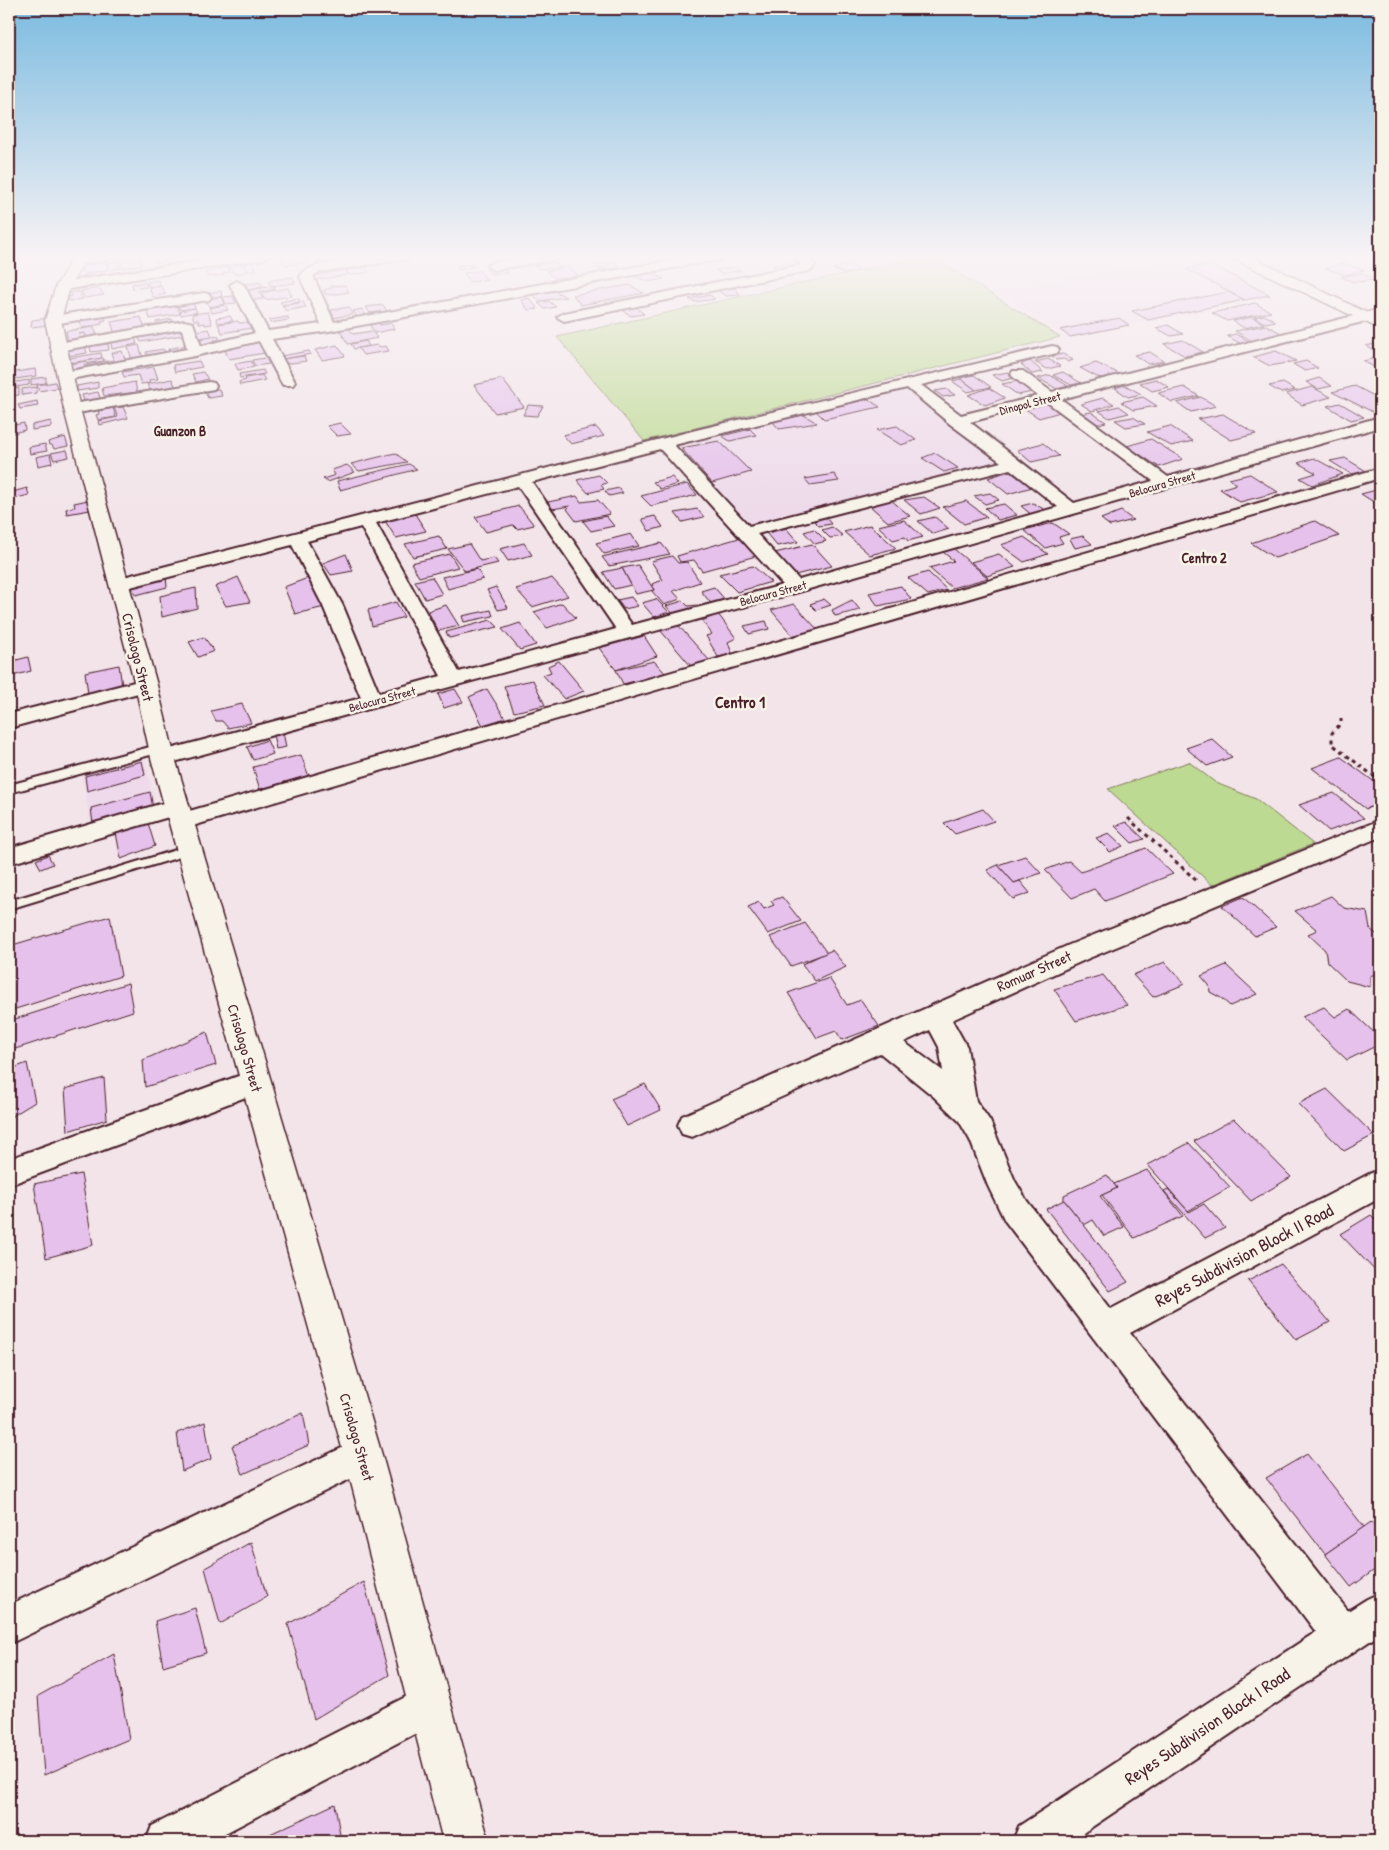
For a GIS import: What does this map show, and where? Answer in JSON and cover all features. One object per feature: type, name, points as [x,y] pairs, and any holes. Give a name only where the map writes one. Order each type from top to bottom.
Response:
[{"type":"main road","name":"Crisologo Street","points":[[57,341],[72,409],[120,584],[162,753],[363,1455],[466,1841]]},
{"type":"street","points":[[58,346],[86,341]]},
{"type":"street","points":[[192,341],[195,352]]},
{"type":"street","points":[[65,376],[195,352],[240,341]]},
{"type":"street","points":[[265,341],[288,382]]},
{"type":"street","name":"Dinopol Street","points":[[956,421],[1050,399],[1121,378],[1272,341]]},
{"type":"street","points":[[120,584],[664,444],[1052,350]]},
{"type":"street","points":[[1018,374],[1166,482]]},
{"type":"street","points":[[910,383],[956,421],[1071,509]]},
{"type":"street","points":[[72,409],[209,386]]},
{"type":"street","name":"Belocura Street","points":[[162,753],[373,702],[628,633],[1380,422]]},
{"type":"street","points":[[664,444],[795,587]]},
{"type":"street","points":[[745,532],[1012,464]]},
{"type":"street","points":[[9,856],[182,826],[1380,473]]},
{"type":"street","points":[[522,480],[628,633]]},
{"type":"street","points":[[366,520],[453,680]]},
{"type":"street","points":[[297,538],[333,606],[373,702]]},
{"type":"street","points":[[9,721],[146,685]]},
{"type":"street","name":"Romuar Street","points":[[692,1125],[1078,952],[1380,828]]},
{"type":"street","points":[[936,1015],[953,1047],[963,1106]]},
{"type":"street","points":[[882,1039],[902,1058],[929,1076],[963,1106],[988,1144],[999,1178],[1016,1211],[1343,1636]]},
{"type":"street","points":[[9,1172],[255,1082]]},
{"type":"street","name":"Reyes Subdivision Block II Road","points":[[1107,1328],[1380,1183]]},
{"type":"street","points":[[9,1625],[363,1455]]},
{"type":"street","name":"Reyes Subdivision Block I Road","points":[[1034,1841],[1380,1612]]},
{"type":"street","points":[[167,1841],[429,1705]]},
{"type":"lane","points":[[9,789],[162,753]]},
{"type":"lane","points":[[11,905],[182,826]]},
{"type":"path","points":[[1341,718],[1341,723],[1332,733],[1332,744],[1380,781]]},
{"type":"path","points":[[1128,818],[1214,896]]},
{"type":"shaded area","points":[[902,388],[999,463],[749,524],[671,446]]},
{"type":"shaded area","points":[[144,758],[156,810],[91,828],[82,775]]},
{"type":"green space","points":[[561,341],[1043,341],[644,441]]},
{"type":"green space","points":[[1189,762],[1216,783],[1256,799],[1313,844],[1212,885],[1108,789]]},
{"type":"building","points":[[136,341],[137,344],[112,349],[111,343]]},
{"type":"building","points":[[194,341],[215,341],[217,346],[197,349]]},
{"type":"building","points":[[346,341],[361,341],[348,344]]},
{"type":"building","points":[[366,341],[369,346],[354,349],[351,344]]},
{"type":"building","points":[[1185,341],[1203,352],[1185,356],[1164,344]]},
{"type":"building","points":[[1236,341],[1252,343],[1243,345]]},
{"type":"building","points":[[259,342],[265,353],[229,359],[224,348]]},
{"type":"building","points":[[1379,343],[1380,352],[1378,353],[1366,346]]},
{"type":"building","points":[[108,344],[109,350],[91,352],[90,346]]},
{"type":"building","points":[[191,344],[194,350],[171,355],[168,349]]},
{"type":"building","points":[[139,345],[143,359],[132,360],[128,347]]},
{"type":"building","points":[[337,345],[345,356],[322,360],[315,350]]},
{"type":"building","points":[[378,345],[380,347],[386,346],[389,351],[363,355],[358,348]]},
{"type":"building","points":[[85,346],[87,353],[68,356],[66,349]]},
{"type":"building","points":[[163,349],[166,352],[148,356],[146,352]]},
{"type":"building","points":[[122,351],[127,364],[116,366],[111,353]]},
{"type":"building","points":[[309,351],[311,354],[277,360],[275,357]]},
{"type":"building","points":[[1276,351],[1296,361],[1270,366],[1253,357]]},
{"type":"building","points":[[1150,352],[1164,361],[1148,364],[1134,355]]},
{"type":"building","points":[[101,353],[102,358],[70,363],[69,358]]},
{"type":"building","points":[[1063,354],[1073,360],[1068,362],[1064,359],[1056,360],[1052,356]]},
{"type":"building","points":[[304,356],[306,361],[284,364],[283,359]]},
{"type":"building","points":[[103,358],[104,361],[84,364],[85,370],[73,372],[70,364]]},
{"type":"building","points":[[266,358],[269,364],[255,366],[252,360]]},
{"type":"building","points":[[1376,358],[1380,361],[1380,367],[1376,368],[1363,361]]},
{"type":"building","points":[[1048,359],[1060,366],[1047,369],[1035,362]]},
{"type":"building","points":[[112,360],[114,366],[88,371],[86,365]]},
{"type":"building","points":[[199,361],[202,367],[175,372],[173,365]]},
{"type":"building","points":[[251,361],[254,367],[238,370],[235,364]]},
{"type":"building","points":[[1030,361],[1043,372],[1032,374],[1021,364]]},
{"type":"building","points":[[1306,361],[1318,368],[1305,371],[1293,364]]},
{"type":"building","points":[[1096,363],[1122,375],[1111,379],[1097,377],[1080,368]]},
{"type":"building","points":[[154,367],[158,379],[149,380],[150,383],[141,384],[138,375],[124,377],[122,372]]},
{"type":"building","points":[[35,369],[36,376],[9,380],[9,373]]},
{"type":"building","points":[[263,370],[265,374],[240,378],[239,374]]},
{"type":"building","points":[[203,372],[208,379],[196,382],[192,374]]},
{"type":"building","points":[[1008,372],[1016,377],[1002,381],[992,375]]},
{"type":"building","points":[[1063,372],[1081,383],[1071,385],[1053,375]]},
{"type":"building","points":[[262,375],[265,380],[240,385],[239,382],[246,380],[245,378]]},
{"type":"building","points":[[974,375],[991,387],[976,390],[960,378]]},
{"type":"building","points":[[1050,375],[1068,386],[1057,389],[1038,378]]},
{"type":"building","points":[[46,377],[46,383],[31,385],[31,379]]},
{"type":"building","points":[[1319,378],[1332,386],[1318,389],[1306,382]]},
{"type":"building","points":[[172,379],[177,390],[151,392],[147,384]]},
{"type":"building","points":[[502,379],[524,407],[495,413],[474,385]]},
{"type":"building","points":[[961,379],[976,390],[968,392],[952,381]]},
{"type":"building","points":[[1156,379],[1169,387],[1152,391],[1140,383]]},
{"type":"building","points":[[29,380],[29,385],[9,388],[9,383]]},
{"type":"building","points":[[1018,381],[1037,391],[1018,395],[1002,384]]},
{"type":"building","points":[[55,382],[57,388],[39,391],[37,385]]},
{"type":"building","points":[[98,382],[98,388],[77,391],[77,386]]},
{"type":"building","points":[[135,382],[137,392],[104,396],[102,388]]},
{"type":"building","points":[[1283,383],[1295,390],[1281,393],[1269,386]]},
{"type":"building","points":[[1125,385],[1141,394],[1128,397],[1115,388]]},
{"type":"building","points":[[1355,386],[1380,399],[1380,410],[1373,412],[1332,392]]},
{"type":"building","points":[[37,387],[36,393],[22,395],[22,389]]},
{"type":"building","points":[[1184,387],[1199,396],[1172,402],[1158,393]]},
{"type":"building","points":[[1312,387],[1331,397],[1302,405],[1286,394]]},
{"type":"building","points":[[19,388],[19,395],[9,396],[9,390]]},
{"type":"building","points":[[989,388],[1005,398],[985,405],[968,395]]},
{"type":"building","points":[[219,389],[222,396],[208,398],[205,391]]},
{"type":"building","points":[[946,389],[955,395],[943,397],[935,391]]},
{"type":"building","points":[[98,392],[102,403],[86,406],[82,395]]},
{"type":"building","points":[[1143,397],[1157,406],[1133,410],[1121,402]]},
{"type":"building","points":[[1201,397],[1216,406],[1191,412],[1177,403]]},
{"type":"building","points":[[1103,398],[1114,404],[1092,411],[1081,404]]},
{"type":"building","points":[[868,399],[880,407],[824,419],[816,411]]},
{"type":"building","points":[[37,401],[38,406],[20,409],[18,405]]},
{"type":"building","points":[[1044,401],[1060,412],[1039,418],[1022,407]]},
{"type":"building","points":[[1340,403],[1364,417],[1351,420],[1327,406]]},
{"type":"building","points":[[528,405],[543,406],[537,416],[523,415]]},
{"type":"building","points":[[1119,406],[1129,413],[1109,418],[1099,411]]},
{"type":"building","points":[[123,407],[128,418],[99,425],[98,421],[118,417],[114,408]]},
{"type":"building","points":[[113,408],[116,417],[98,420],[96,415],[99,414],[98,411]]},
{"type":"building","points":[[1091,412],[1106,422],[1095,425],[1080,414]]},
{"type":"building","points":[[1223,414],[1256,434],[1231,440],[1198,419]]},
{"type":"building","points":[[804,415],[817,423],[779,429],[772,421]]},
{"type":"building","points":[[1133,417],[1145,424],[1126,427],[1115,420]]},
{"type":"building","points":[[51,421],[51,427],[32,430],[32,425]]},
{"type":"building","points":[[24,423],[25,430],[13,433],[12,429],[9,430],[9,426]]},
{"type":"building","points":[[340,423],[351,434],[337,436],[327,426]]},
{"type":"building","points":[[897,426],[916,440],[901,445],[877,430]]},
{"type":"building","points":[[1170,426],[1193,441],[1171,446],[1147,432]]},
{"type":"building","points":[[596,427],[604,436],[571,444],[563,435]]},
{"type":"building","points":[[750,429],[756,435],[730,441],[722,436]]},
{"type":"building","points":[[65,437],[68,446],[54,449],[52,445],[49,445],[48,442]]},
{"type":"building","points":[[1151,439],[1183,459],[1159,467],[1127,446]]},
{"type":"building","points":[[719,441],[751,472],[712,483],[681,448]]},
{"type":"building","points":[[1043,443],[1059,456],[1031,462],[1017,450]]},
{"type":"building","points":[[45,444],[47,451],[30,454],[29,447]]},
{"type":"building","points":[[67,450],[69,457],[54,460],[51,453]]},
{"type":"building","points":[[395,453],[407,462],[359,471],[351,464]]},
{"type":"building","points":[[935,453],[958,468],[944,472],[922,458]]},
{"type":"building","points":[[50,454],[52,463],[38,466],[36,457]]},
{"type":"building","points":[[1314,458],[1343,474],[1312,485],[1300,478],[1316,473],[1298,463]]},
{"type":"building","points":[[1345,458],[1366,471],[1351,474],[1330,461]]},
{"type":"building","points":[[409,464],[417,469],[340,490],[337,481]]},
{"type":"building","points":[[347,465],[355,472],[328,482],[323,479],[335,475],[332,470]]},
{"type":"building","points":[[1009,471],[1032,487],[1008,494],[988,478]]},
{"type":"building","points":[[834,474],[839,481],[810,485],[805,479]]},
{"type":"building","points":[[1250,474],[1278,492],[1240,502],[1220,489],[1237,484],[1229,479]]},
{"type":"building","points":[[599,475],[607,483],[601,485],[604,489],[588,493],[577,480]]},
{"type":"building","points":[[672,477],[678,484],[660,489],[653,482]]},
{"type":"building","points":[[687,484],[697,495],[651,506],[641,496]]},
{"type":"building","points":[[27,488],[29,495],[9,500],[9,493]]},
{"type":"building","points":[[619,488],[623,493],[609,496],[605,491]]},
{"type":"building","points":[[1380,489],[1380,506],[1361,494]]},
{"type":"building","points":[[990,493],[999,500],[985,504],[974,496]]},
{"type":"building","points":[[577,496],[581,502],[598,500],[610,514],[576,521],[567,509],[570,506],[552,509],[548,502]]},
{"type":"building","points":[[924,497],[940,508],[921,514],[904,500]]},
{"type":"building","points":[[88,500],[90,510],[67,514],[66,509],[75,507],[74,503]]},
{"type":"building","points":[[891,500],[910,516],[888,522],[869,505]]},
{"type":"building","points":[[966,501],[987,517],[964,524],[943,507]]},
{"type":"building","points":[[1033,503],[1047,511],[1033,516],[1021,506]]},
{"type":"building","points":[[1004,504],[1017,515],[998,520],[985,508]]},
{"type":"building","points":[[519,506],[534,525],[517,529],[513,525],[486,532],[475,517]]},
{"type":"building","points":[[697,509],[704,517],[682,522],[675,513]]},
{"type":"building","points":[[1121,511],[1133,520],[1110,526],[1101,519]]},
{"type":"building","points":[[415,514],[426,531],[396,538],[385,521]]},
{"type":"building","points":[[824,515],[831,524],[819,526],[812,519]]},
{"type":"building","points":[[606,516],[614,526],[591,531],[583,521]]},
{"type":"building","points":[[655,516],[663,527],[649,531],[642,519]]},
{"type":"building","points":[[935,517],[949,529],[933,534],[918,521]]},
{"type":"building","points":[[904,520],[923,537],[908,541],[905,537],[893,540],[878,526]]},
{"type":"building","points":[[1315,521],[1339,536],[1275,558],[1251,543]]},
{"type":"building","points":[[1053,523],[1069,534],[1059,537],[1063,543],[1045,548],[1024,530]]},
{"type":"building","points":[[870,525],[896,548],[870,555],[844,532]]},
{"type":"building","points":[[832,527],[843,536],[830,538],[822,530]]},
{"type":"building","points":[[786,528],[798,542],[777,546],[766,533]]},
{"type":"building","points":[[814,529],[826,541],[815,544],[804,532]]},
{"type":"building","points":[[631,534],[639,546],[604,554],[596,543]]},
{"type":"building","points":[[439,536],[447,549],[413,557],[405,544]]},
{"type":"building","points":[[1083,536],[1092,544],[1075,548],[1070,539]]},
{"type":"building","points":[[1024,537],[1048,554],[1024,562],[1001,545]]},
{"type":"building","points":[[739,538],[756,556],[702,571],[694,560],[680,562],[677,556]]},
{"type":"building","points":[[524,543],[532,555],[508,561],[500,549]]},
{"type":"building","points":[[661,543],[670,554],[609,566],[602,557]]},
{"type":"building","points":[[469,544],[480,561],[494,558],[498,563],[465,571],[448,549]]},
{"type":"building","points":[[812,544],[832,566],[795,575],[775,553]]},
{"type":"building","points":[[954,549],[988,578],[952,588],[929,568],[954,561],[943,552]]},
{"type":"building","points":[[346,554],[353,571],[331,575],[323,563]]},
{"type":"building","points":[[450,554],[458,567],[419,577],[411,563]]},
{"type":"building","points":[[999,554],[1015,567],[987,576],[971,562]]},
{"type":"building","points":[[672,556],[678,563],[687,562],[700,582],[673,591],[680,599],[664,605],[651,590],[654,590],[652,584],[663,580],[651,561]]},
{"type":"building","points":[[638,565],[654,590],[636,594],[622,568]]},
{"type":"building","points":[[753,566],[771,582],[737,592],[719,574]]},
{"type":"building","points":[[622,568],[631,585],[614,589],[603,572]]},
{"type":"building","points":[[477,569],[483,579],[448,589],[442,577]]},
{"type":"building","points":[[928,572],[947,590],[928,595],[908,578]]},
{"type":"building","points":[[166,576],[167,587],[136,595],[130,585]]},
{"type":"building","points":[[238,577],[250,602],[226,606],[215,587]]},
{"type":"building","points":[[432,577],[442,594],[425,599],[415,581]]},
{"type":"building","points":[[308,578],[325,607],[295,614],[284,587]]},
{"type":"building","points":[[552,578],[568,596],[532,607],[516,589]]},
{"type":"building","points":[[901,586],[911,599],[878,606],[869,593]]},
{"type":"building","points":[[496,587],[508,608],[498,610],[487,590]]},
{"type":"building","points":[[714,587],[727,602],[714,607],[701,591]]},
{"type":"building","points":[[196,588],[197,608],[162,617],[160,596]]},
{"type":"building","points":[[631,597],[638,606],[624,609],[617,600]]},
{"type":"building","points":[[656,599],[669,612],[654,617],[642,603]]},
{"type":"building","points":[[824,599],[831,605],[816,610],[810,604]]},
{"type":"building","points":[[852,600],[860,610],[835,616],[832,610]]},
{"type":"building","points":[[683,601],[688,606],[698,605],[703,610],[675,616],[666,606]]},
{"type":"building","points":[[396,602],[404,617],[372,626],[368,610]]},
{"type":"building","points":[[562,603],[576,618],[547,628],[534,612]]},
{"type":"building","points":[[794,604],[817,629],[793,636],[771,610]]},
{"type":"building","points":[[446,605],[459,626],[438,631],[428,611]]},
{"type":"building","points":[[491,610],[493,616],[464,622],[462,616]]},
{"type":"building","points":[[718,614],[736,638],[728,642],[732,654],[718,657],[706,636],[712,634],[702,621]]},
{"type":"building","points":[[491,620],[498,627],[449,638],[446,632]]},
{"type":"building","points":[[766,621],[769,629],[749,634],[744,626]]},
{"type":"building","points":[[520,623],[536,645],[520,650],[502,629]]},
{"type":"building","points":[[678,625],[709,660],[691,666],[660,630]]},
{"type":"building","points":[[644,636],[657,656],[616,670],[599,648]]},
{"type":"building","points":[[204,637],[214,651],[198,657],[189,642]]},
{"type":"building","points":[[28,657],[31,671],[9,677],[9,662]]},
{"type":"building","points":[[559,661],[584,691],[564,699],[543,675],[551,672],[548,666]]},
{"type":"building","points":[[654,661],[666,674],[623,684],[616,670]]},
{"type":"building","points":[[119,665],[122,686],[88,693],[85,672]]},
{"type":"building","points":[[533,680],[545,705],[514,712],[504,686]]},
{"type":"building","points":[[455,689],[463,702],[444,708],[438,694]]},
{"type":"building","points":[[487,689],[505,718],[483,726],[469,697]]},
{"type":"building","points":[[242,704],[251,723],[228,728],[222,721],[216,721],[211,711]]},
{"type":"building","points":[[283,732],[286,747],[276,749],[273,734]]},
{"type":"building","points":[[1212,739],[1232,757],[1207,766],[1186,748]]},
{"type":"building","points":[[267,740],[273,754],[253,760],[247,747]]},
{"type":"building","points":[[301,755],[311,782],[261,793],[253,767]]},
{"type":"building","points":[[1341,757],[1380,786],[1380,803],[1366,809],[1312,768]]},
{"type":"building","points":[[142,761],[145,775],[87,791],[85,776]]},
{"type":"building","points":[[150,792],[153,808],[93,824],[91,808]]},
{"type":"building","points":[[1334,793],[1364,818],[1329,831],[1299,805]]},
{"type":"building","points":[[983,809],[994,821],[955,834],[944,823]]},
{"type":"building","points":[[1126,822],[1144,839],[1132,843],[1115,826]]},
{"type":"building","points":[[148,823],[155,846],[121,859],[116,833]]},
{"type":"building","points":[[1109,833],[1123,846],[1110,852],[1096,838]]},
{"type":"building","points":[[1146,848],[1173,874],[1105,901],[1094,889],[1072,898],[1045,870],[1069,861],[1081,872]]},
{"type":"building","points":[[48,855],[53,864],[41,869],[36,860]]},
{"type":"building","points":[[1025,856],[1041,873],[1014,883],[998,865]]},
{"type":"building","points":[[998,865],[1014,883],[1020,881],[1030,893],[1013,899],[987,870]]},
{"type":"building","points":[[1331,896],[1344,908],[1367,912],[1370,929],[1380,937],[1380,972],[1370,976],[1370,987],[1347,981],[1327,962],[1325,950],[1308,934],[1317,930],[1295,911]]},
{"type":"building","points":[[782,897],[801,921],[768,934],[748,907],[759,902],[764,909],[774,905],[771,901]]},
{"type":"building","points":[[1243,897],[1276,927],[1255,936],[1222,906]]},
{"type":"building","points":[[110,916],[121,976],[9,1011],[9,946]]},
{"type":"building","points":[[805,923],[827,953],[791,966],[770,937]]},
{"type":"building","points":[[832,950],[846,967],[815,981],[802,964]]},
{"type":"building","points":[[1165,962],[1185,984],[1153,997],[1133,975]]},
{"type":"building","points":[[1226,965],[1257,994],[1230,1006],[1210,992],[1209,985],[1201,976]]},
{"type":"building","points":[[1103,975],[1127,1005],[1076,1021],[1054,989]]},
{"type":"building","points":[[829,978],[847,1005],[861,1000],[879,1026],[842,1040],[836,1031],[817,1038],[788,993]]},
{"type":"building","points":[[128,983],[133,1011],[9,1051],[9,1021]]},
{"type":"building","points":[[1324,1007],[1335,1017],[1349,1009],[1380,1038],[1380,1044],[1347,1060],[1302,1017]]},
{"type":"building","points":[[207,1032],[216,1065],[145,1087],[143,1060]]},
{"type":"building","points":[[27,1063],[35,1102],[9,1118],[9,1070]]},
{"type":"building","points":[[104,1078],[107,1119],[68,1131],[65,1089]]},
{"type":"building","points":[[645,1084],[661,1110],[627,1126],[611,1099]]},
{"type":"building","points":[[1327,1089],[1374,1135],[1344,1151],[1298,1104]]},
{"type":"building","points":[[1234,1119],[1291,1177],[1251,1201],[1194,1141]]},
{"type":"building","points":[[1189,1143],[1230,1187],[1188,1211],[1148,1165]]},
{"type":"building","points":[[1147,1170],[1183,1216],[1134,1238],[1102,1195],[1117,1188],[1114,1184]]},
{"type":"building","points":[[81,1174],[93,1245],[46,1258],[34,1184]]},
{"type":"building","points":[[1107,1175],[1117,1188],[1100,1196],[1124,1227],[1104,1236],[1093,1220],[1084,1225],[1064,1200],[1064,1195]]},
{"type":"building","points":[[1168,1189],[1189,1212],[1204,1204],[1225,1228],[1205,1238],[1164,1191]]},
{"type":"building","points":[[1064,1200],[1128,1282],[1110,1291],[1046,1209]]},
{"type":"building","points":[[1371,1215],[1380,1224],[1380,1276],[1340,1234]]},
{"type":"building","points":[[1281,1264],[1330,1322],[1296,1340],[1248,1281]]},
{"type":"building","points":[[303,1413],[309,1445],[243,1474],[232,1446]]},
{"type":"building","points":[[205,1422],[211,1459],[182,1471],[177,1433]]},
{"type":"building","points":[[1307,1454],[1364,1527],[1325,1554],[1266,1478]]},
{"type":"building","points":[[1371,1522],[1380,1533],[1380,1566],[1351,1587],[1325,1554]]},
{"type":"building","points":[[251,1542],[267,1597],[220,1624],[205,1568]]},
{"type":"building","points":[[364,1582],[389,1675],[314,1719],[288,1624]]},
{"type":"building","points":[[195,1608],[206,1653],[163,1666],[155,1621]]},
{"type":"building","points":[[114,1654],[129,1739],[44,1775],[38,1696]]},
{"type":"building","points":[[335,1804],[341,1841],[259,1841],[259,1839]]},
{"type":"district","name":"Guanzon B","points":[[180,430]]},
{"type":"district","name":"Centro 2","points":[[1204,557]]},
{"type":"district","name":"Centro 1","points":[[740,702]]}]
